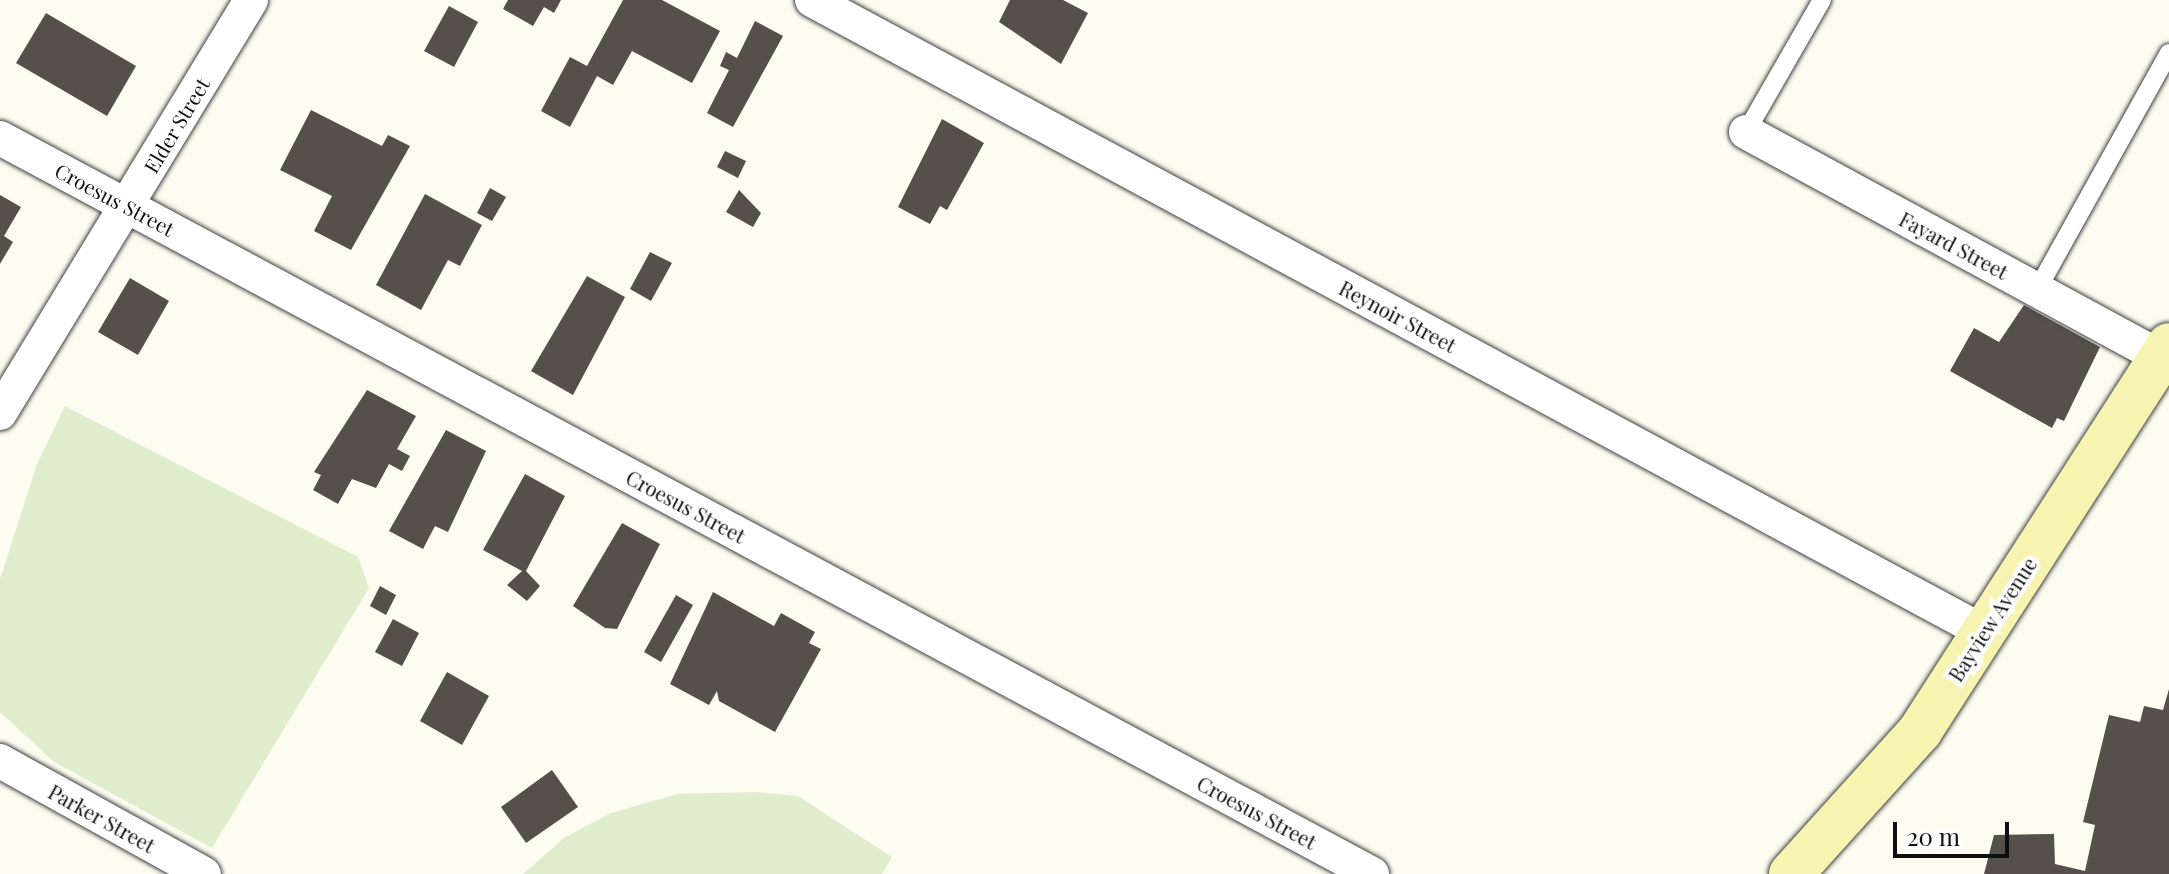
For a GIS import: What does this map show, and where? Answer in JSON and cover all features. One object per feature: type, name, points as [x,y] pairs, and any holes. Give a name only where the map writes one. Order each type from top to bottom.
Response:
[{"type":"main road","name":"Bayview Avenue","points":[[1791,874],[1920,731],[2165,351]]},
{"type":"street","name":"Elder Street","points":[[0,413],[251,0]]},
{"type":"street","name":"Reynoir Street","points":[[812,0],[1984,632]]},
{"type":"street","name":"Fayard Street","points":[[1746,132],[2037,290],[2165,351]]},
{"type":"street","name":"Croesus Street","points":[[0,138],[1372,874]]},
{"type":"street","name":"Parker Street","points":[[0,761],[204,874]]},
{"type":"lane","points":[[1746,132],[1822,0]]},
{"type":"lane","points":[[2037,290],[2169,53]]},
{"type":"green space","points":[[65,406],[358,557],[369,588],[212,848],[54,762],[0,712],[0,579],[37,464]]},
{"type":"green space","points":[[757,792],[798,796],[892,857],[882,874],[523,874],[564,838],[611,813],[677,794]]},
{"type":"building","points":[[508,0],[561,0],[554,13],[544,7],[533,26],[503,9]]},
{"type":"building","points":[[623,0],[662,0],[720,31],[692,83],[632,51],[613,85],[597,76],[570,127],[541,111],[570,57],[587,66]]},
{"type":"building","points":[[1010,0],[1063,0],[1088,13],[1061,64],[999,22]]},
{"type":"building","points":[[449,6],[478,22],[454,67],[424,51]]},
{"type":"building","points":[[46,13],[136,66],[107,116],[16,63]]},
{"type":"building","points":[[755,21],[783,36],[733,127],[707,113],[729,70],[720,66],[726,52],[737,58]]},
{"type":"building","points":[[311,110],[382,146],[388,135],[410,146],[351,250],[314,231],[332,196],[280,170]]},
{"type":"building","points":[[942,119],[984,143],[947,210],[940,206],[930,224],[898,207]]},
{"type":"building","points":[[725,151],[746,161],[738,178],[717,167]]},
{"type":"building","points":[[490,188],[506,197],[492,221],[477,213]]},
{"type":"building","points":[[739,190],[761,213],[753,227],[726,212]]},
{"type":"building","points":[[425,194],[482,225],[460,266],[448,260],[421,310],[376,285]]},
{"type":"building","points":[[0,195],[21,207],[4,236],[13,242],[0,264]]},
{"type":"building","points":[[650,252],[672,263],[651,301],[630,289]]},
{"type":"building","points":[[587,276],[625,297],[573,395],[531,371]]},
{"type":"building","points":[[130,278],[169,301],[138,355],[98,332]]},
{"type":"building","points":[[2024,305],[2100,347],[2064,421],[2057,418],[2052,428],[1950,371],[1974,328],[1999,342]]},
{"type":"building","points":[[367,390],[416,416],[397,449],[410,456],[402,471],[389,464],[376,488],[352,479],[338,504],[313,490],[321,475],[314,472]]},
{"type":"building","points":[[446,430],[486,451],[448,532],[435,526],[423,549],[389,531]]},
{"type":"building","points":[[525,474],[565,496],[526,571],[540,586],[527,601],[507,585],[522,571],[483,550]]},
{"type":"building","points":[[622,523],[660,544],[617,629],[605,628],[573,606]]},
{"type":"building","points":[[380,586],[396,595],[386,615],[370,606]]},
{"type":"building","points":[[713,592],[774,626],[781,613],[815,632],[809,643],[821,649],[775,732],[719,701],[717,691],[709,705],[670,684]]},
{"type":"building","points":[[676,595],[693,605],[661,662],[644,652]]},
{"type":"building","points":[[393,619],[419,633],[402,666],[375,652]]},
{"type":"building","points":[[447,672],[489,696],[462,745],[420,721]]},
{"type":"building","points":[[2169,689],[2169,874],[1984,874],[1994,835],[2054,834],[2055,864],[2085,871],[2095,825],[2083,822],[2109,715],[2140,722],[2144,706],[2163,710]]},
{"type":"building","points":[[552,770],[578,807],[526,843],[501,807]]}]
